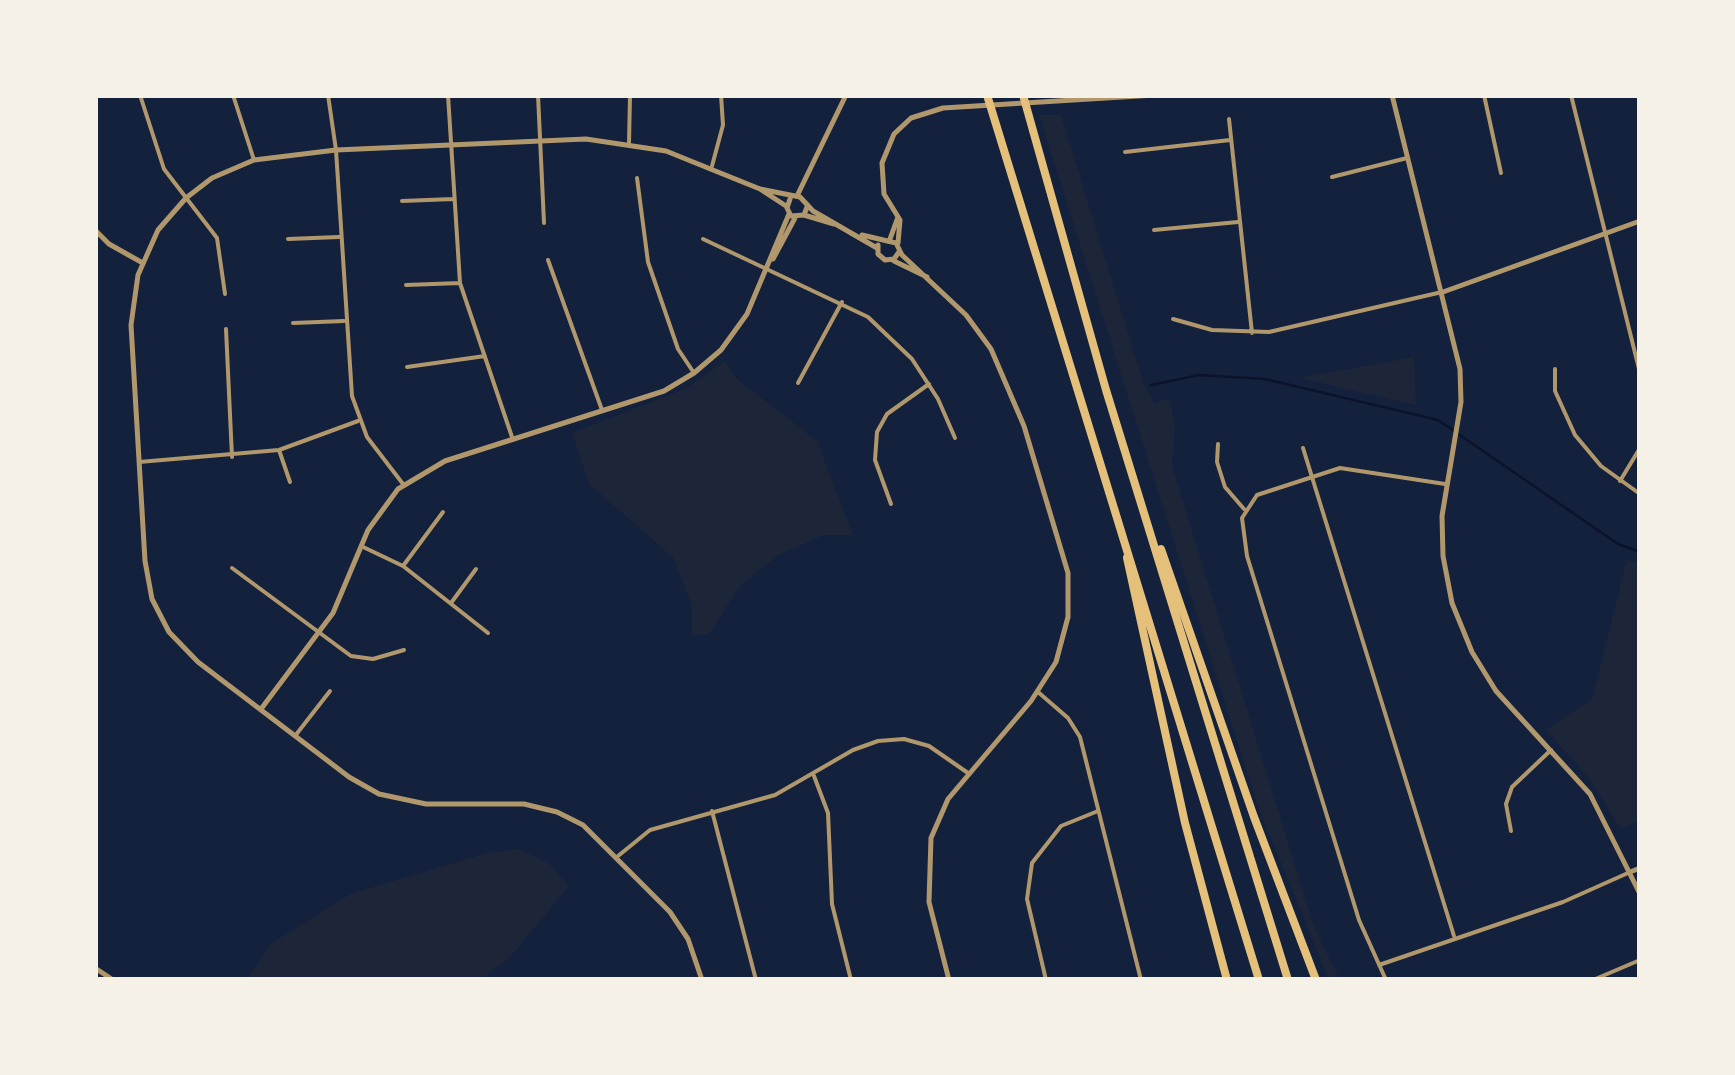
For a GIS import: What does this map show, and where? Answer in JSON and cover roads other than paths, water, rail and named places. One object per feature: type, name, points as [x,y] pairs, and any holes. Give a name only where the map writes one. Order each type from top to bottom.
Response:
[{"type":"highway","points":[[986,95],[1259,980]]},
{"type":"highway","points":[[1024,95],[1132,470],[1288,980]]},
{"type":"highway","points":[[1132,470],[1316,980]]},
{"type":"highway","points":[[1115,505],[1185,823],[1226,980]]},
{"type":"street","points":[[140,95],[164,168],[217,238],[225,294]]},
{"type":"street","points":[[233,95],[254,160]]},
{"type":"street","points":[[328,95],[336,150],[347,367],[359,421],[377,454],[403,484]]},
{"type":"street","points":[[448,95],[460,283],[513,440]]},
{"type":"street","points":[[538,95],[544,224]]},
{"type":"street","points":[[628,143],[630,95]]},
{"type":"street","points":[[712,166],[723,125],[721,95]]},
{"type":"street","points":[[261,709],[342,596],[376,515],[403,484],[445,461],[664,391],[694,374],[735,333],[769,268],[790,213],[846,95]]},
{"type":"street","points":[[891,260],[898,249],[902,227],[884,194],[882,163],[894,134],[922,112],[1155,95]]},
{"type":"street","points":[[1392,95],[1460,369],[1459,418],[1445,484],[1444,566],[1465,638],[1496,691],[1552,750],[1603,815],[1640,894]]},
{"type":"street","points":[[1484,95],[1501,173]]},
{"type":"street","points":[[1570,95],[1640,373]]},
{"type":"street","points":[[1229,119],[1252,333]]},
{"type":"street","points":[[1126,152],[1231,140]]},
{"type":"street","points":[[702,980],[680,926],[618,856],[583,825],[538,806],[412,803],[379,794],[198,662],[160,616],[147,580],[131,325],[142,262],[158,230],[186,198],[212,178],[254,160],[336,150],[540,141],[628,143],[712,166],[760,189],[797,198],[860,235],[878,248],[880,257],[927,277]]},
{"type":"street","points":[[1332,177],[1407,158]]},
{"type":"street","points":[[637,178],[648,262],[678,350],[694,374]]},
{"type":"street","points":[[760,189],[790,213],[836,224]]},
{"type":"street","points":[[402,201],[453,199]]},
{"type":"street","points":[[804,215],[807,207]]},
{"type":"street","points":[[878,248],[898,216]]},
{"type":"street","points":[[1173,320],[1212,330],[1252,333],[1286,329],[1443,292],[1640,221]]},
{"type":"street","points":[[1154,230],[1240,222]]},
{"type":"street","points":[[95,230],[109,244],[142,262]]},
{"type":"street","points":[[860,235],[886,240],[966,314],[1010,386],[1063,548],[1068,618],[1056,662],[1038,692],[968,773],[938,818],[927,859],[928,902],[949,980]]},
{"type":"street","points":[[288,239],[339,237]]},
{"type":"street","points":[[703,239],[842,302],[891,336],[928,384],[955,438]]},
{"type":"street","points":[[548,260],[602,410]]},
{"type":"street","points":[[406,285],[460,283]]},
{"type":"street","points":[[798,383],[842,302]]},
{"type":"street","points":[[293,323],[344,320]]},
{"type":"street","points":[[226,329],[232,457]]},
{"type":"street","points":[[408,367],[485,356]]},
{"type":"street","points":[[1555,369],[1555,390],[1575,435],[1620,482],[1640,494]]},
{"type":"street","points":[[891,504],[875,460],[876,432],[888,414],[928,384]]},
{"type":"street","points":[[139,462],[279,450],[359,421]]},
{"type":"street","points":[[1218,444],[1217,462],[1225,487],[1244,509]]},
{"type":"street","points":[[1304,448],[1454,936]]},
{"type":"street","points":[[1620,482],[1640,448]]},
{"type":"street","points":[[279,450],[290,482]]},
{"type":"street","points":[[1386,980],[1360,920],[1246,556],[1241,526],[1244,509],[1269,489],[1312,476],[1351,468],[1445,484]]},
{"type":"street","points":[[403,566],[443,512]]},
{"type":"street","points":[[362,546],[403,566],[488,633]]},
{"type":"street","points":[[232,568],[318,634],[358,658],[380,658],[404,650]]},
{"type":"street","points":[[451,603],[476,570]]},
{"type":"street","points":[[295,736],[330,691]]},
{"type":"street","points":[[1038,692],[1074,727],[1141,980]]},
{"type":"street","points":[[618,856],[650,830],[775,795],[814,776],[853,750],[891,739],[929,746],[968,773]]},
{"type":"street","points":[[1511,832],[1508,796],[1552,750]]},
{"type":"street","points":[[814,776],[828,813],[832,904],[850,980]]},
{"type":"street","points":[[712,811],[756,980]]},
{"type":"street","points":[[1046,980],[1029,910],[1029,875],[1044,842],[1071,820],[1098,811]]},
{"type":"street","points":[[1379,964],[1550,907],[1640,868]]},
{"type":"street","points":[[1593,980],[1640,960]]},
{"type":"street","points":[[95,968],[112,980]]},
{"type":"waterway","points":[[1151,385],[1199,375],[1265,379],[1438,420],[1618,544],[1640,552]]}]
